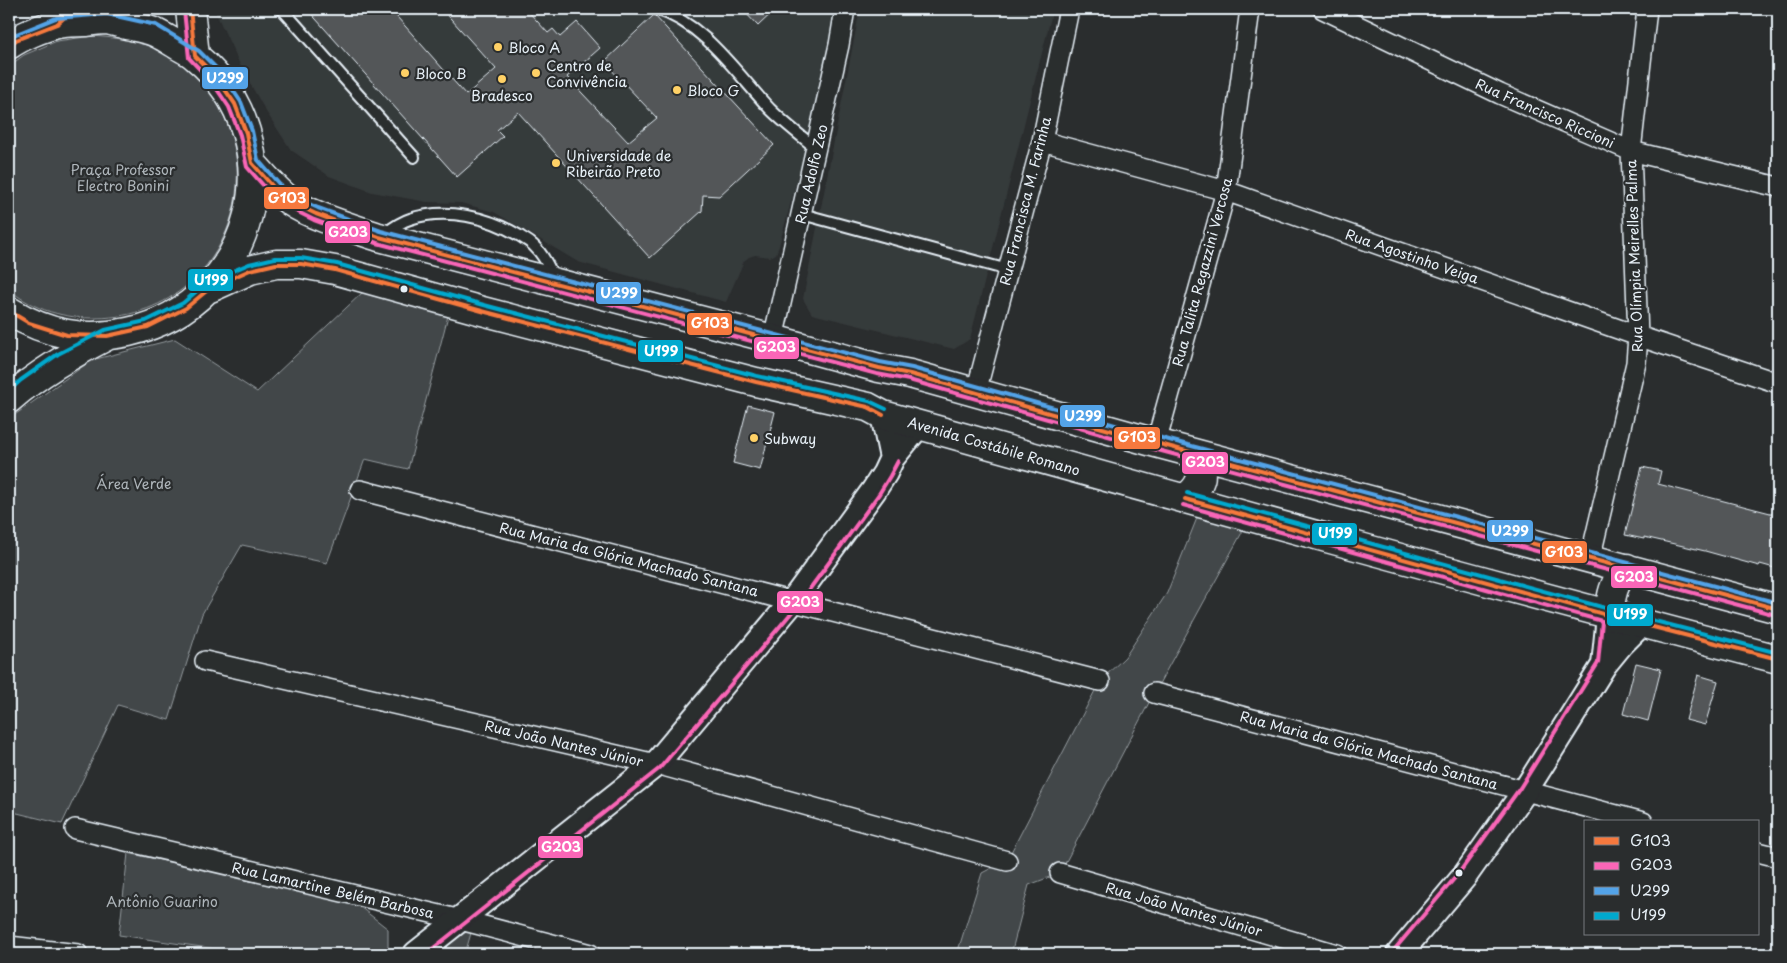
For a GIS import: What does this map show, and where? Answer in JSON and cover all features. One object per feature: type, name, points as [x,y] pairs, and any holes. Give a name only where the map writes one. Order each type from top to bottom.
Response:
[{"type":"main road","points":[[190,9],[196,56]]},
{"type":"main road","points":[[9,45],[65,16],[106,20],[153,31],[196,56],[218,78],[234,104],[246,133],[252,163],[252,194],[246,224],[234,253],[210,288],[186,308],[148,327],[106,336],[67,335],[29,323],[9,311]]},
{"type":"main road","points":[[252,163],[275,189],[293,203],[316,214],[379,237],[879,368],[910,374],[1156,443],[1778,609]]},
{"type":"main road","name":"Avenida Costábile Romano","points":[[210,288],[250,270],[276,264],[301,264],[335,270],[482,311],[876,411],[919,425],[1185,499],[1609,616],[1778,660]]},
{"type":"main road","points":[[9,399],[60,360],[106,336]]},
{"type":"main road","points":[[876,411],[865,398],[864,387],[868,376],[879,368]]},
{"type":"main road","points":[[1185,499],[1196,490],[1199,484],[1202,471],[1197,454]]},
{"type":"main road","points":[[1609,616],[1611,594],[1614,585],[1627,568]]},
{"type":"street","name":"Rua Adolfo Zeo","points":[[773,339],[817,149],[845,9]]},
{"type":"street","name":"Rua Francisca M. Farinha","points":[[976,392],[1042,141],[1069,9]]},
{"type":"street","name":"Rua Talita Regazzini Vercosa","points":[[1156,443],[1226,191],[1250,9]]},
{"type":"street","name":"Rua Francisco Riccioni","points":[[1323,9],[1500,94],[1631,151],[1778,187]]},
{"type":"street","name":"Rua Olímpia Meirelles Palma","points":[[1590,559],[1636,363],[1638,336],[1631,151],[1647,9]]},
{"type":"street","name":"Rua Agostinho Veiga","points":[[1042,141],[1226,191],[1638,336],[1778,383]]},
{"type":"street","points":[[876,411],[892,458]]},
{"type":"street","points":[[416,954],[656,764],[793,601],[886,473],[892,458],[919,425]]},
{"type":"street","name":"Rua Maria da Glória Machado Santana","points":[[360,490],[1100,681]]},
{"type":"street","points":[[1604,665],[1609,616]]},
{"type":"street","points":[[1399,954],[1464,877],[1525,791],[1604,665],[1641,624]]},
{"type":"street","name":"Rua João Nantes Júnior","points":[[205,661],[656,764],[1007,860]]},
{"type":"street","name":"Rua Maria da Glória Machado Santana","points":[[1154,693],[1634,820]]},
{"type":"street","name":"Rua Lamartine Belém Barbosa","points":[[75,829],[461,920],[590,954]]},
{"type":"street","points":[[1760,852],[1778,857]]},
{"type":"street","name":"Rua João Nantes Júnior","points":[[1060,873],[1337,954]]},
{"type":"street","points":[[9,946],[78,954]]},
{"type":"lane","points":[[282,9],[414,158]]},
{"type":"lane","points":[[656,9],[670,13],[702,36],[772,110],[817,149]]},
{"type":"lane","points":[[379,237],[409,219],[435,214],[462,215],[487,220],[532,244],[548,263],[556,283]]},
{"type":"lane","points":[[802,214],[1008,270]]},
{"type":"shaded area","name":"Universidade de Ribeirão Preto","points":[[214,9],[838,9],[829,63],[776,254],[770,257],[755,255],[744,261],[726,302],[578,262],[494,212],[461,203],[427,202],[372,192],[329,176],[291,150],[265,110],[242,69]]},
{"type":"shaded area","points":[[860,9],[1052,9],[970,339],[954,349],[812,314],[803,299]]},
{"type":"green space","name":"Praça Professor Electro Bonini","points":[[92,36],[128,40],[154,48],[202,83],[227,123],[237,166],[233,210],[216,251],[187,285],[147,309],[97,318],[86,318],[62,315],[39,308],[28,303],[9,289],[9,66],[24,55],[57,41]]},
{"type":"green space","name":"Área Verde","points":[[364,291],[449,312],[408,469],[365,459],[327,563],[242,545],[202,614],[169,720],[118,705],[62,824],[9,811],[9,419],[92,360],[175,339],[257,392]]},
{"type":"green space","points":[[1199,513],[1245,527],[1154,693],[1060,873],[1029,885],[1011,954],[957,954],[982,873],[1007,860],[1100,681],[1125,657],[1167,593]]},
{"type":"green space","name":"Antônio Guarino","points":[[128,853],[355,903],[388,929],[388,950],[381,954],[250,954],[119,935]]},
{"type":"green space","points":[[459,932],[471,933],[465,954],[428,954]]},
{"type":"building","points":[[307,9],[390,9],[466,95],[496,69],[442,9],[526,9],[548,33],[553,29],[560,37],[577,22],[600,48],[567,77],[628,142],[657,118],[604,62],[654,15],[774,145],[719,196],[703,195],[702,211],[650,258],[518,112],[497,130],[503,136],[457,177]]},
{"type":"building","points":[[742,9],[776,9],[758,26]]},
{"type":"building","name":"Subway","points":[[748,405],[775,412],[760,470],[733,463]]},
{"type":"building","points":[[1642,467],[1661,471],[1658,484],[1778,515],[1778,569],[1644,537],[1644,539],[1625,535]]},
{"type":"building","points":[[1636,663],[1661,669],[1648,721],[1623,714]]},
{"type":"building","points":[[1698,675],[1718,681],[1705,725],[1686,720]]},
{"type":"transit line","name":"G103","points":[[9,45],[16,40],[57,24],[74,9]]},
{"type":"transit line","name":"G103","points":[[190,9],[195,56],[217,78],[235,104],[246,133],[252,163],[275,189],[293,203],[316,214],[379,237],[879,368],[910,374],[1156,443],[1778,609]]},
{"type":"transit line","name":"G203","points":[[184,10],[189,58],[212,82],[229,107],[240,135],[247,167],[271,194],[290,208],[314,220],[377,243],[877,374],[909,380],[1154,449],[1776,615]]},
{"type":"transit line","name":"U299","points":[[9,37],[56,18],[107,14],[156,25],[199,51],[222,74],[241,102],[252,131],[258,160],[279,184],[296,198],[381,231],[880,362],[912,368],[1158,437],[1778,603]]},
{"type":"transit line","name":"U199","points":[[9,391],[21,380],[58,354],[105,330],[146,321],[183,303],[207,282],[249,264],[275,258],[301,258],[337,264],[484,305],[757,376],[869,401],[886,409]]},
{"type":"transit line","name":"G103","points":[[9,311],[29,323],[67,335],[107,336],[148,327],[186,308],[210,288],[250,270],[276,264],[301,264],[335,270],[482,311],[756,382],[868,407],[883,415]]},
{"type":"transit line","name":"G203","points":[[426,954],[660,768],[798,605],[879,494],[898,461]]},
{"type":"transit line","name":"U199","points":[[1187,493],[1620,612],[1778,653]]},
{"type":"transit line","name":"G103","points":[[1185,499],[1618,618],[1778,659]]},
{"type":"transit line","name":"G203","points":[[1183,505],[1602,621],[1598,663],[1520,788],[1459,873],[1394,950]]},
{"type":"place","name":"Bloco A","points":[[498,47]]},
{"type":"place","name":"Bloco B","points":[[405,73]]},
{"type":"place","name":"Centro de Convivência","points":[[536,73]]},
{"type":"place","name":"Bradesco","points":[[502,79]]},
{"type":"place","name":"Bloco G","points":[[677,90]]},
{"type":"place","name":"Universidade de Ribeirão Preto","points":[[556,163]]},
{"type":"place","name":"Subway","points":[[754,438]]}]
